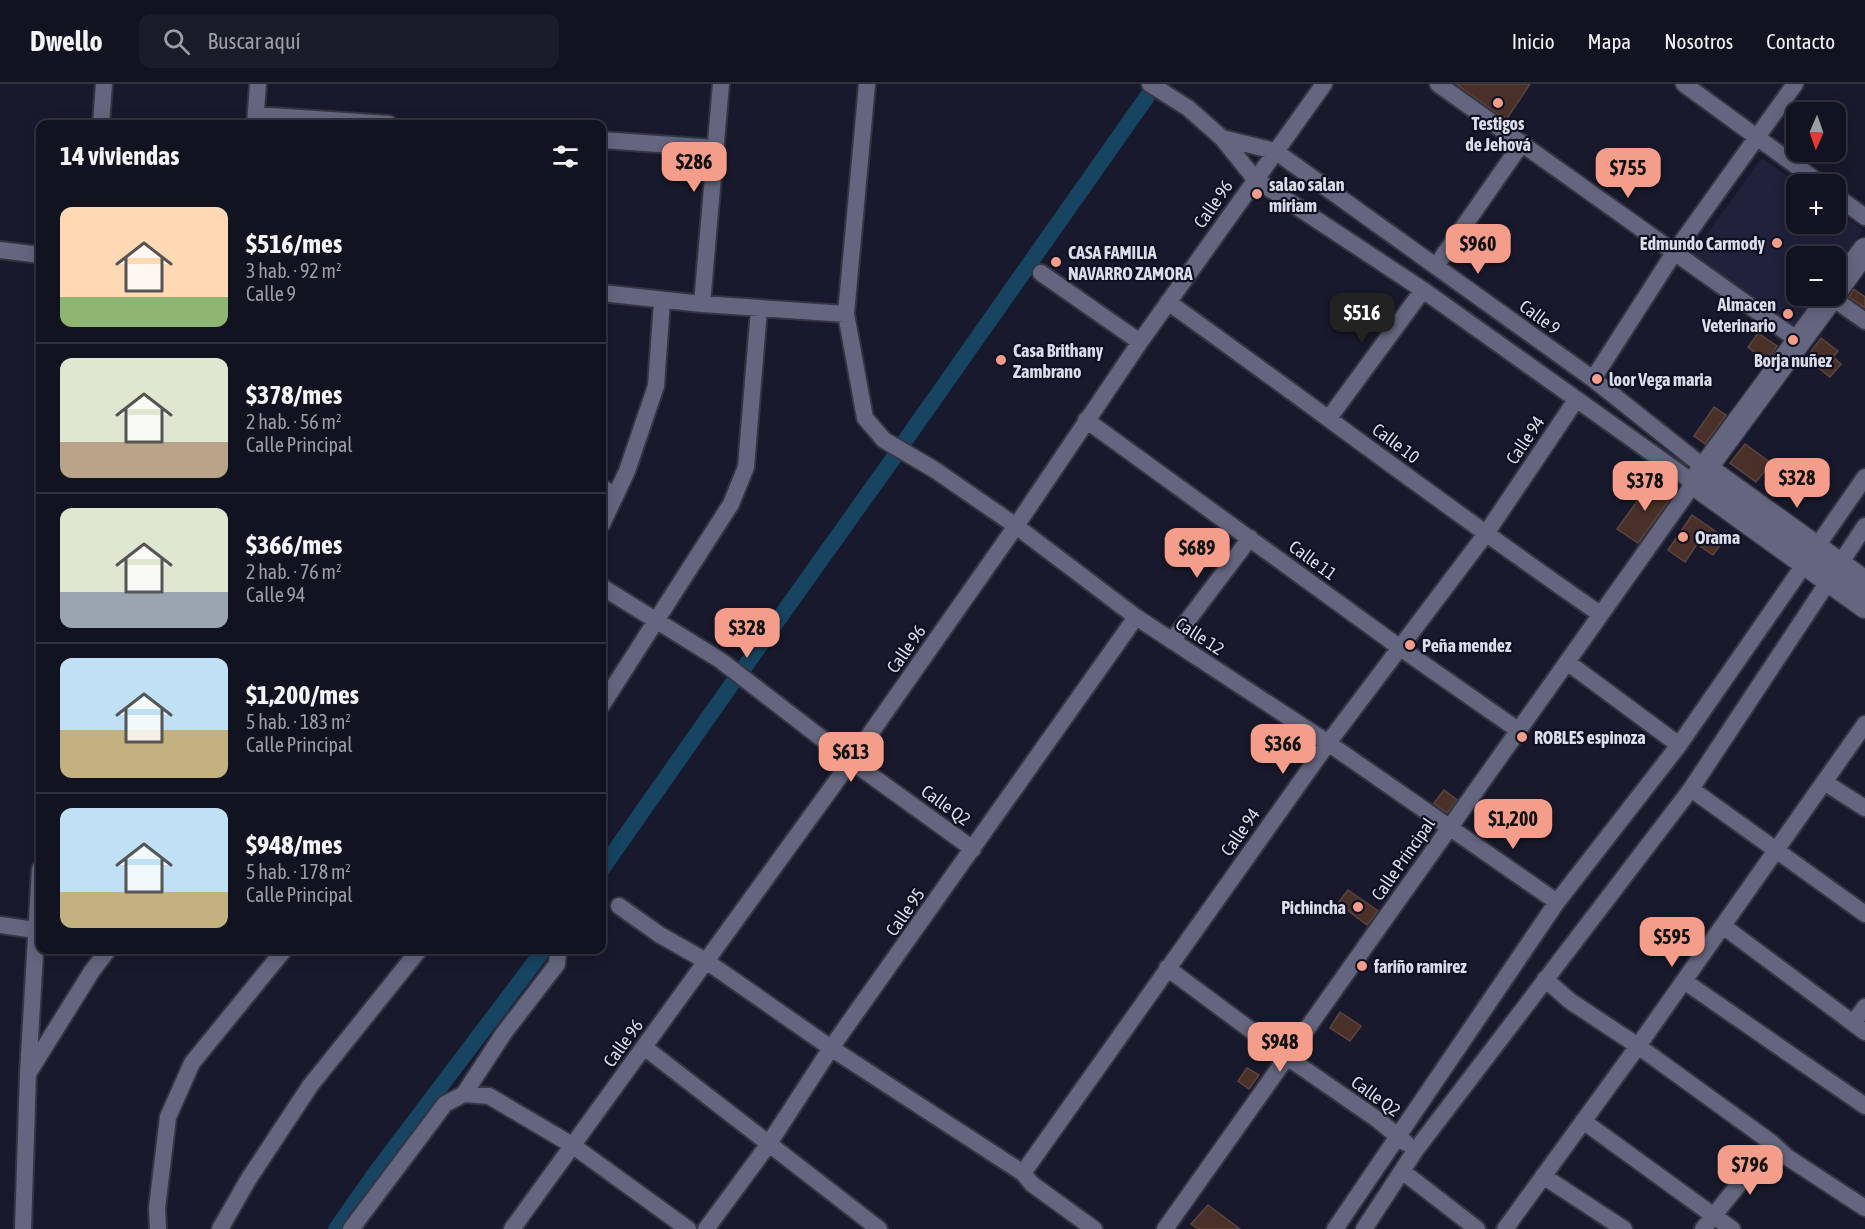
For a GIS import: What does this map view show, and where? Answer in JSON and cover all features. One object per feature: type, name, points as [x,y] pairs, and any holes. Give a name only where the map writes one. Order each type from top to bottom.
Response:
[{"type":"street","points":[[101,120],[104,84]]},
{"type":"street","points":[[255,120],[258,84]]},
{"type":"street","points":[[702,304],[721,84]]},
{"type":"street","name":"Calle 12","points":[[867,84],[846,314],[865,418],[884,440],[935,470],[1016,526],[1136,617],[1328,743],[1557,902]]},
{"type":"street","name":"Calle 9","points":[[1150,84],[1188,108],[1222,138],[1255,178],[1423,290],[1576,400],[1699,476]]},
{"type":"street","name":"Calle 96","points":[[512,1229],[851,761],[1016,526],[1140,342],[1324,84]]},
{"type":"street","points":[[1438,84],[1799,341]]},
{"type":"street","points":[[1684,84],[1807,174]]},
{"type":"street","points":[[1593,379],[1674,253],[1795,84]]},
{"type":"street","name":"Calle 9","points":[[1222,138],[1275,151],[1593,379],[1699,476]]},
{"type":"street","points":[[606,140],[715,148]]},
{"type":"street","points":[[1436,266],[1522,143]]},
{"type":"street","points":[[1846,203],[1865,217]]},
{"type":"street","points":[[0,250],[36,254]]},
{"type":"street","points":[[1846,276],[1865,250]]},
{"type":"street","points":[[1041,273],[1140,342]]},
{"type":"street","points":[[1329,418],[1423,290]]},
{"type":"street","points":[[606,294],[662,301],[846,314]]},
{"type":"street","points":[[609,491],[639,440],[656,386],[662,301]]},
{"type":"street","name":"Calle 10","points":[[1168,302],[1329,418],[1485,535],[1600,614]]},
{"type":"street","points":[[1846,305],[1865,321]]},
{"type":"street","points":[[1824,306],[1699,476],[1834,571],[1865,583]]},
{"type":"street","points":[[606,699],[731,504],[746,467],[759,309]]},
{"type":"street","name":"Calle 94","points":[[1023,1173],[1328,743],[1485,535],[1576,400]]},
{"type":"street","name":"Calle 11","points":[[1086,420],[1518,730]]},
{"type":"street","name":"Calle Principal","points":[[1165,1229],[1699,476]]},
{"type":"street","points":[[1335,1229],[1557,902],[1679,745],[1865,477]]},
{"type":"street","points":[[1364,1229],[1415,1151],[1691,789],[1865,526]]},
{"type":"street","points":[[1172,641],[1250,538]]},
{"type":"street","points":[[1834,571],[1865,606]]},
{"type":"street","name":"Calle Q2","points":[[606,590],[655,622],[720,660],[851,761],[973,849]]},
{"type":"street","name":"Calle 95","points":[[706,1229],[768,1145],[831,1048],[1136,617]]},
{"type":"street","points":[[1567,662],[1679,745]]},
{"type":"street","points":[[1505,1229],[1638,1046],[1865,724]]},
{"type":"street","points":[[1824,782],[1865,807]]},
{"type":"street","points":[[1691,789],[1865,914]]},
{"type":"street","points":[[619,906],[660,935],[706,961],[831,1048],[1023,1173],[1032,1184],[1094,1229]]},
{"type":"street","points":[[23,1229],[36,918]]},
{"type":"street","points":[[0,926],[35,930]]},
{"type":"street","points":[[1723,926],[1859,1028],[1865,1007]]},
{"type":"street","points":[[28,1073],[92,970],[105,954]]},
{"type":"street","points":[[158,1229],[157,1208],[168,1117],[192,1063],[281,954]]},
{"type":"street","points":[[220,1229],[248,1180],[310,1086],[415,954]]},
{"type":"street","points":[[351,1229],[445,1104],[464,1094],[504,1033],[557,964],[558,954]]},
{"type":"street","name":"Calle Q2","points":[[1167,968],[1287,1057],[1378,1120],[1415,1151]]},
{"type":"street","points":[[1545,978],[1570,1001],[1638,1046],[1772,1143],[1787,1157],[1865,1208]]},
{"type":"street","points":[[1684,981],[1865,1106]]},
{"type":"street","points":[[644,1047],[879,1229]]},
{"type":"street","points":[[464,1094],[489,1096],[572,1145],[688,1229]]},
{"type":"street","points":[[1583,1121],[1732,1229]]},
{"type":"street","points":[[1702,1229],[1772,1143]]},
{"type":"street","points":[[1402,1171],[1477,1229]]},
{"type":"street","points":[[1543,1176],[1624,1229]]},
{"type":"shaded area","name":"Edmundo Carmody","points":[[1762,158],[1786,175],[1786,234],[1846,234],[1846,217],[1863,230],[1846,254],[1846,246],[1786,246],[1786,306],[1809,306],[1793,328],[1691,256]]},
{"type":"building","name":"Testigos de Jehová","points":[[1456,84],[1530,84],[1506,120]]},
{"type":"building","points":[[1854,289],[1865,297],[1865,308],[1849,297]]},
{"type":"building","points":[[1758,333],[1777,346],[1766,361],[1748,347]]},
{"type":"building","points":[[1821,338],[1838,351],[1833,357],[1841,364],[1830,377],[1806,358]]},
{"type":"building","points":[[1714,407],[1726,415],[1705,444],[1694,436]]},
{"type":"building","points":[[1745,444],[1771,463],[1756,482],[1730,463]]},
{"type":"building","points":[[1652,481],[1672,496],[1638,543],[1617,529]]},
{"type":"building","points":[[1692,515],[1725,538],[1713,555],[1697,544],[1685,562],[1668,550]]},
{"type":"building","points":[[1444,790],[1457,800],[1447,813],[1434,803]]},
{"type":"building","name":"Pichincha","points":[[1348,890],[1378,911],[1367,925],[1338,903]]},
{"type":"building","points":[[1340,1012],[1361,1026],[1350,1041],[1330,1028]]},
{"type":"building","points":[[1247,1068],[1259,1075],[1249,1089],[1238,1081]]},
{"type":"building","points":[[1208,1205],[1240,1229],[1198,1229],[1191,1224]]},
{"type":"waterway","points":[[902,445],[1156,84]]},
{"type":"waterway","points":[[741,672],[897,453]]},
{"type":"waterway","points":[[606,863],[736,678]]},
{"type":"waterway","points":[[336,1229],[376,1172],[541,954]]},
{"type":"place","name":"Testigos de Jehová","points":[[1498,103]]},
{"type":"place","name":"salao salan miriam","points":[[1257,194]]},
{"type":"place","name":"Edmundo Carmody","points":[[1777,243]]},
{"type":"place","name":"CASA FAMILIA NAVARRO ZAMORA","points":[[1056,262]]},
{"type":"place","name":"Almacen Veterinario","points":[[1788,314]]},
{"type":"place","name":"Borja nuñez","points":[[1793,340]]},
{"type":"place","name":"Casa Brithany Zambrano","points":[[1001,360]]},
{"type":"place","name":"loor Vega maria","points":[[1597,379]]},
{"type":"place","name":"Orama","points":[[1683,537]]},
{"type":"place","name":"Peña mendez","points":[[1410,645]]},
{"type":"place","name":"ROBLES espinoza","points":[[1522,737]]},
{"type":"place","name":"Pichincha","points":[[1358,907]]},
{"type":"place","name":"fariño ramirez","points":[[1362,966]]}]
